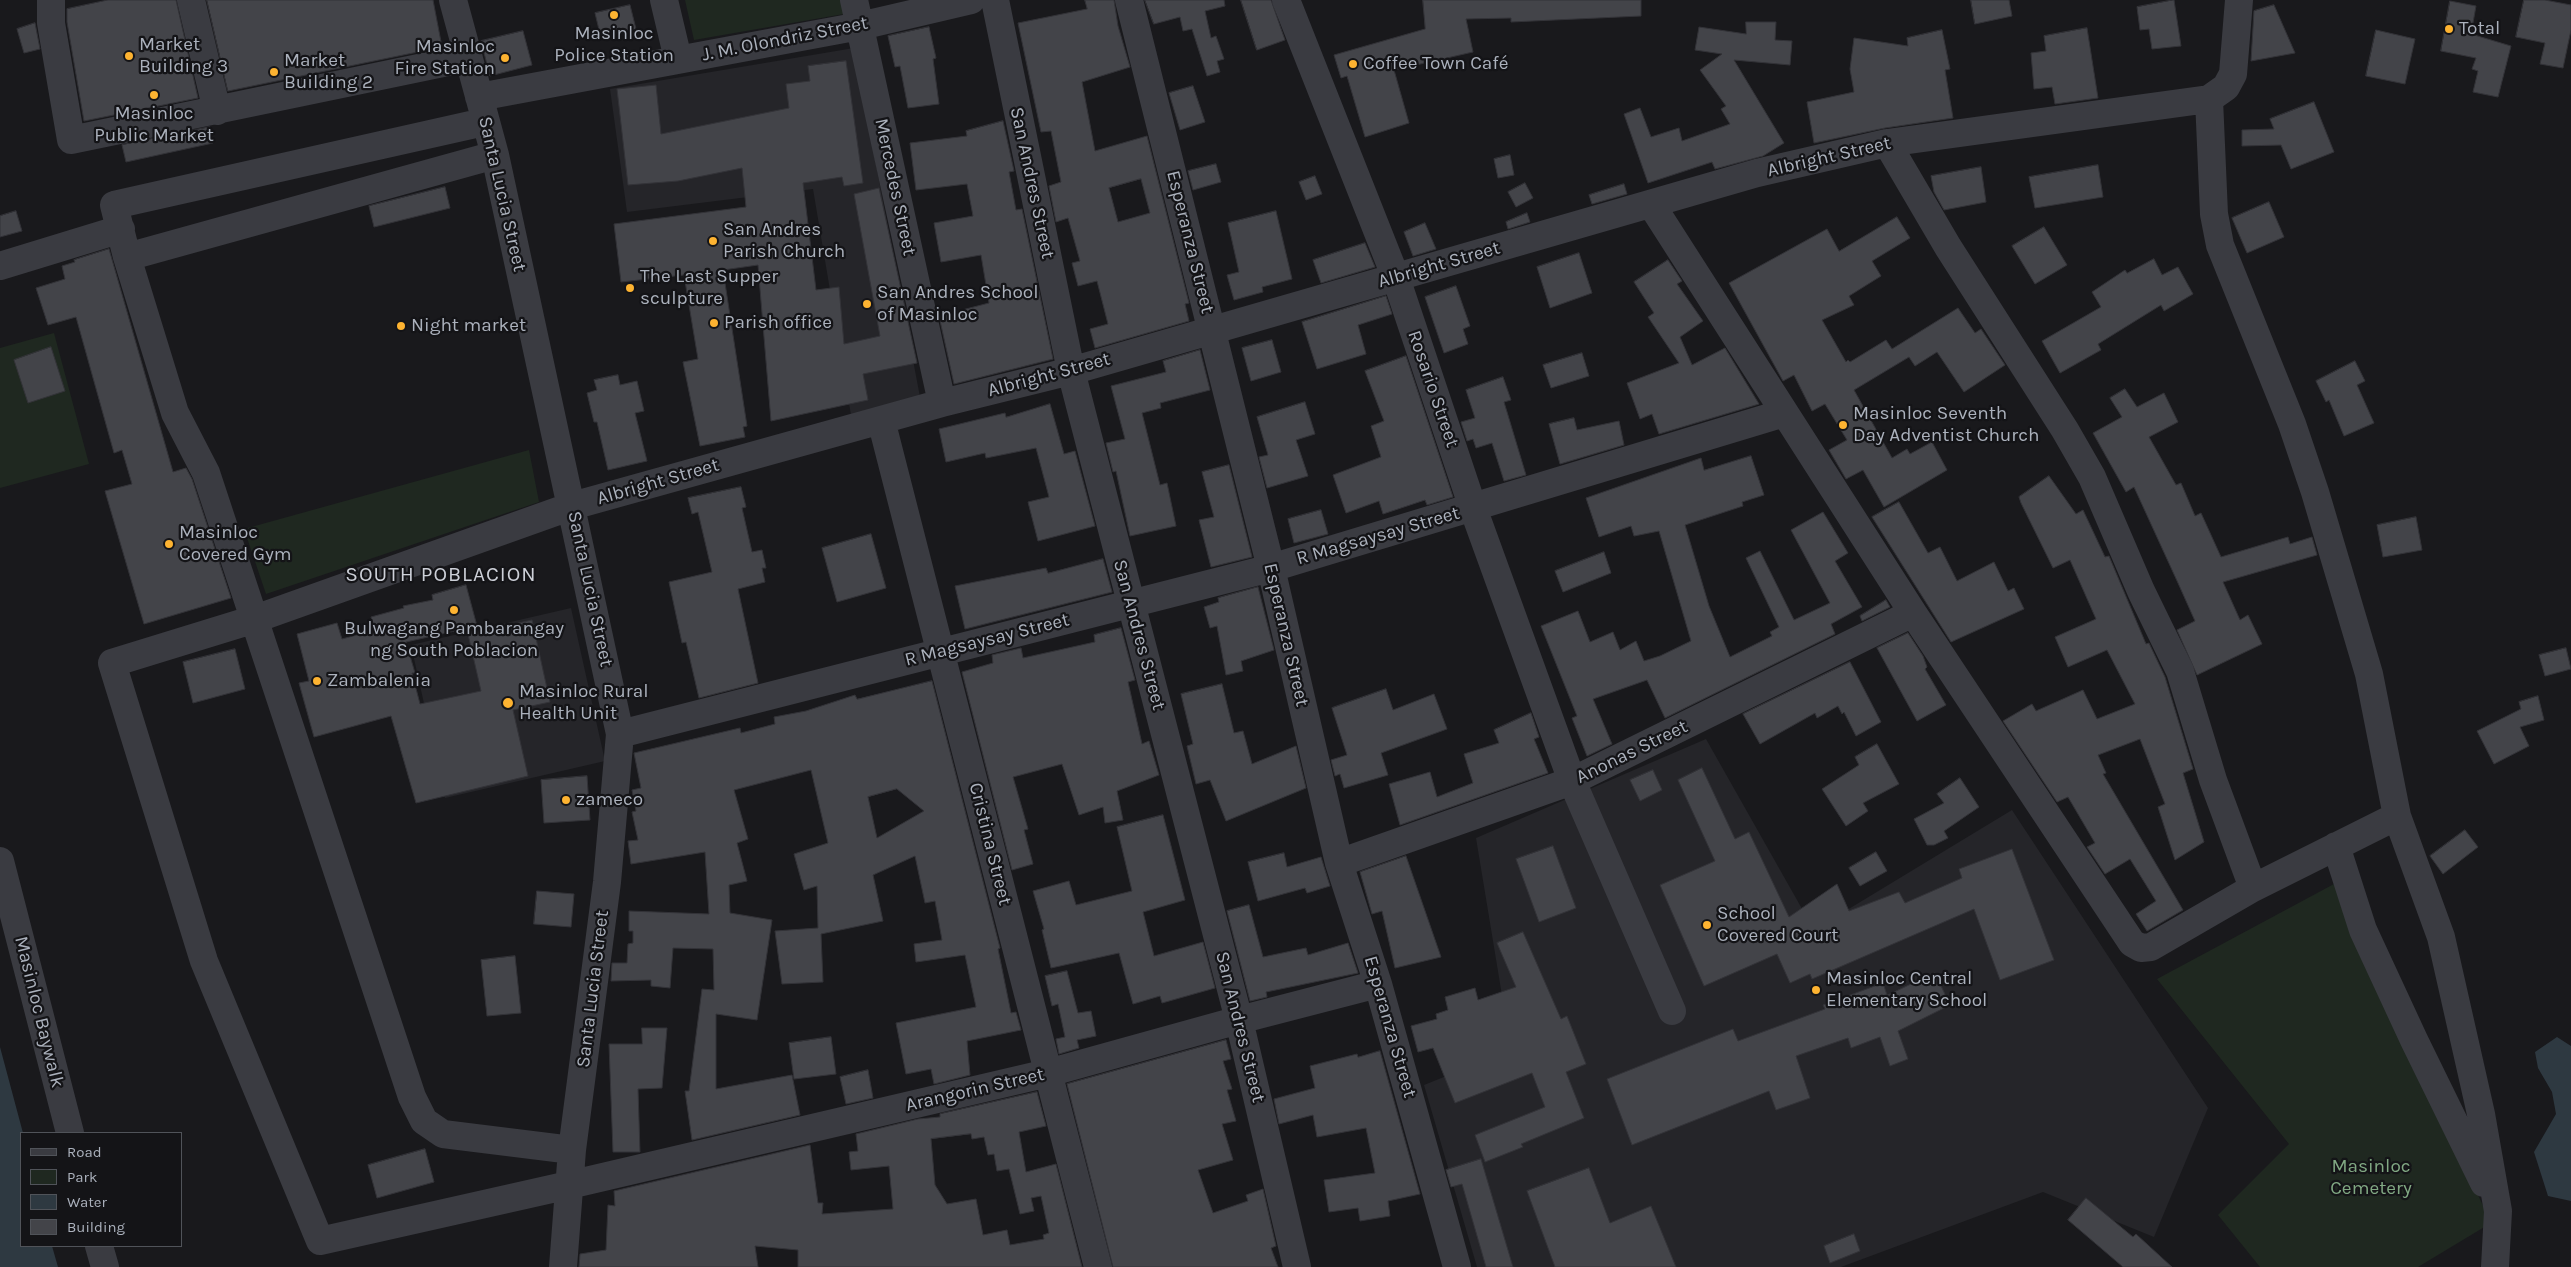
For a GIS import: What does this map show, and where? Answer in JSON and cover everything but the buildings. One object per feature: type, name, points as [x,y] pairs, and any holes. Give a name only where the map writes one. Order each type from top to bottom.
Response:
[{"type":"street","points":[[51,0],[51,23],[71,140],[467,58]]},
{"type":"street","points":[[191,0],[217,111]]},
{"type":"street","name":"Santa Lucia Street","points":[[453,0],[494,155],[572,506],[620,734],[607,882],[572,1150],[563,1267]]},
{"type":"street","points":[[664,0],[678,59]]},
{"type":"street","name":"J. M. Olondriz Street","points":[[121,229],[114,205],[316,159],[482,109],[857,13],[971,0]]},
{"type":"street","name":"San Andres Street","points":[[995,0],[1070,371],[1239,1020],[1297,1267]]},
{"type":"street","name":"Esperanza Street","points":[[1129,0],[1271,568],[1340,863],[1378,984],[1457,1267]]},
{"type":"street","name":"Rosario Street","points":[[1286,0],[1396,278],[1473,508],[1572,781],[1672,1011]]},
{"type":"street","points":[[2239,0],[2233,74],[2226,87],[2209,99],[2214,214],[2220,245],[2292,424],[2335,555],[2369,674],[2397,816],[2441,937],[2481,1114],[2498,1211],[2495,1267]]},
{"type":"street","name":"Mercedes Street","points":[[857,13],[942,404]]},
{"type":"street","name":"Albright Street","points":[[255,619],[572,506],[881,420],[1070,371],[1757,173],[1887,143],[2209,99]]},
{"type":"street","points":[[1887,143],[1948,247],[2065,430],[2092,477],[2141,591],[2180,672],[2213,780],[2253,888]]},
{"type":"street","points":[[127,257],[494,155]]},
{"type":"street","points":[[316,159],[326,201]]},
{"type":"street","points":[[1651,204],[1913,613],[2132,943],[2141,948],[2151,947],[2253,888],[2397,816]]},
{"type":"street","points":[[0,266],[121,229],[127,257],[175,413],[206,474],[412,1098],[424,1121],[443,1134],[572,1150]]},
{"type":"street","name":"R Magsaysay Street","points":[[620,734],[1271,568],[1784,413]]},
{"type":"street","name":"Cristina Street","points":[[881,420],[1098,1267]]},
{"type":"street","name":"Anonas Street","points":[[1340,863],[1572,781],[1913,613]]},
{"type":"street","name":"Arangorin Street","points":[[255,619],[112,663],[204,961],[320,1241],[1048,1073],[1378,984]]},
{"type":"street","points":[[2336,846],[2363,930],[2414,1040],[2498,1211]]},
{"type":"street","name":"Masinloc Baywalk","points":[[0,861],[70,1132]]},
{"type":"street","points":[[100,1247],[105,1267]]},
{"type":"shaded area","name":"San Andres School of Masinloc","points":[[854,48],[920,397],[851,415],[813,189],[627,212],[610,89]]},
{"type":"shaded area","name":"Masinloc Rural Health Unit","points":[[571,608],[605,761],[445,798],[411,645]]},
{"type":"shaded area","name":"Masinloc Central Elementary School","points":[[1706,739],[1814,930],[2012,810],[2208,1108],[2154,1237],[2043,1192],[1841,1267],[1477,1267],[1424,1085],[1511,1050],[1476,838]]},
{"type":"green space","points":[[685,0],[841,0],[844,14],[694,40]]},
{"type":"green space","points":[[54,333],[89,464],[0,488],[0,348]]},
{"type":"green space","points":[[529,450],[539,502],[266,594],[244,529]]},
{"type":"green space","name":"Masinloc Cemetery","points":[[2334,884],[2491,1223],[2418,1267],[2260,1267],[2218,1215],[2289,1144],[2157,979]]},
{"type":"water","points":[[2557,1037],[2571,1046],[2571,1201],[2548,1196],[2534,1152],[2556,1114],[2552,1092],[2538,1068],[2535,1052]]},
{"type":"water","points":[[0,1047],[23,1132],[20,1132],[20,1247],[52,1247],[58,1267],[0,1267]]},
{"type":"place","name":"Masinloc Police Station","points":[[614,15]]},
{"type":"place","name":"Total","points":[[2449,29]]},
{"type":"place","name":"Market Building 3","points":[[129,56]]},
{"type":"place","name":"Masinloc Fire Station","points":[[505,58]]},
{"type":"place","name":"Coffee Town Café","points":[[1353,64]]},
{"type":"place","name":"Market Building 2","points":[[274,72]]},
{"type":"place","name":"Masinloc Public Market","points":[[154,95]]},
{"type":"place","name":"San Andres Parish Church","points":[[713,241]]},
{"type":"place","name":"The Last Supper sculpture","points":[[630,288]]},
{"type":"place","name":"San Andres School of Masinloc","points":[[867,304]]},
{"type":"place","name":"Parish office","points":[[714,323]]},
{"type":"place","name":"Night market","points":[[401,326]]},
{"type":"place","name":"Masinloc Seventh Day Adventist Church","points":[[1843,425]]},
{"type":"place","name":"Masinloc Covered Gym","points":[[169,544]]},
{"type":"place","name":"Bulwagang Pambarangay ng South Poblacion","points":[[454,610]]},
{"type":"place","name":"Zambalenia","points":[[317,681]]},
{"type":"place","name":"Masinloc Rural Health Unit","points":[[508,703]]},
{"type":"place","name":"zameco","points":[[566,800]]},
{"type":"place","name":"School Covered Court","points":[[1707,925]]},
{"type":"place","name":"Masinloc Central Elementary School","points":[[1816,990]]},
{"type":"district","name":"SOUTH POBLACION","points":[[441,575]]}]
